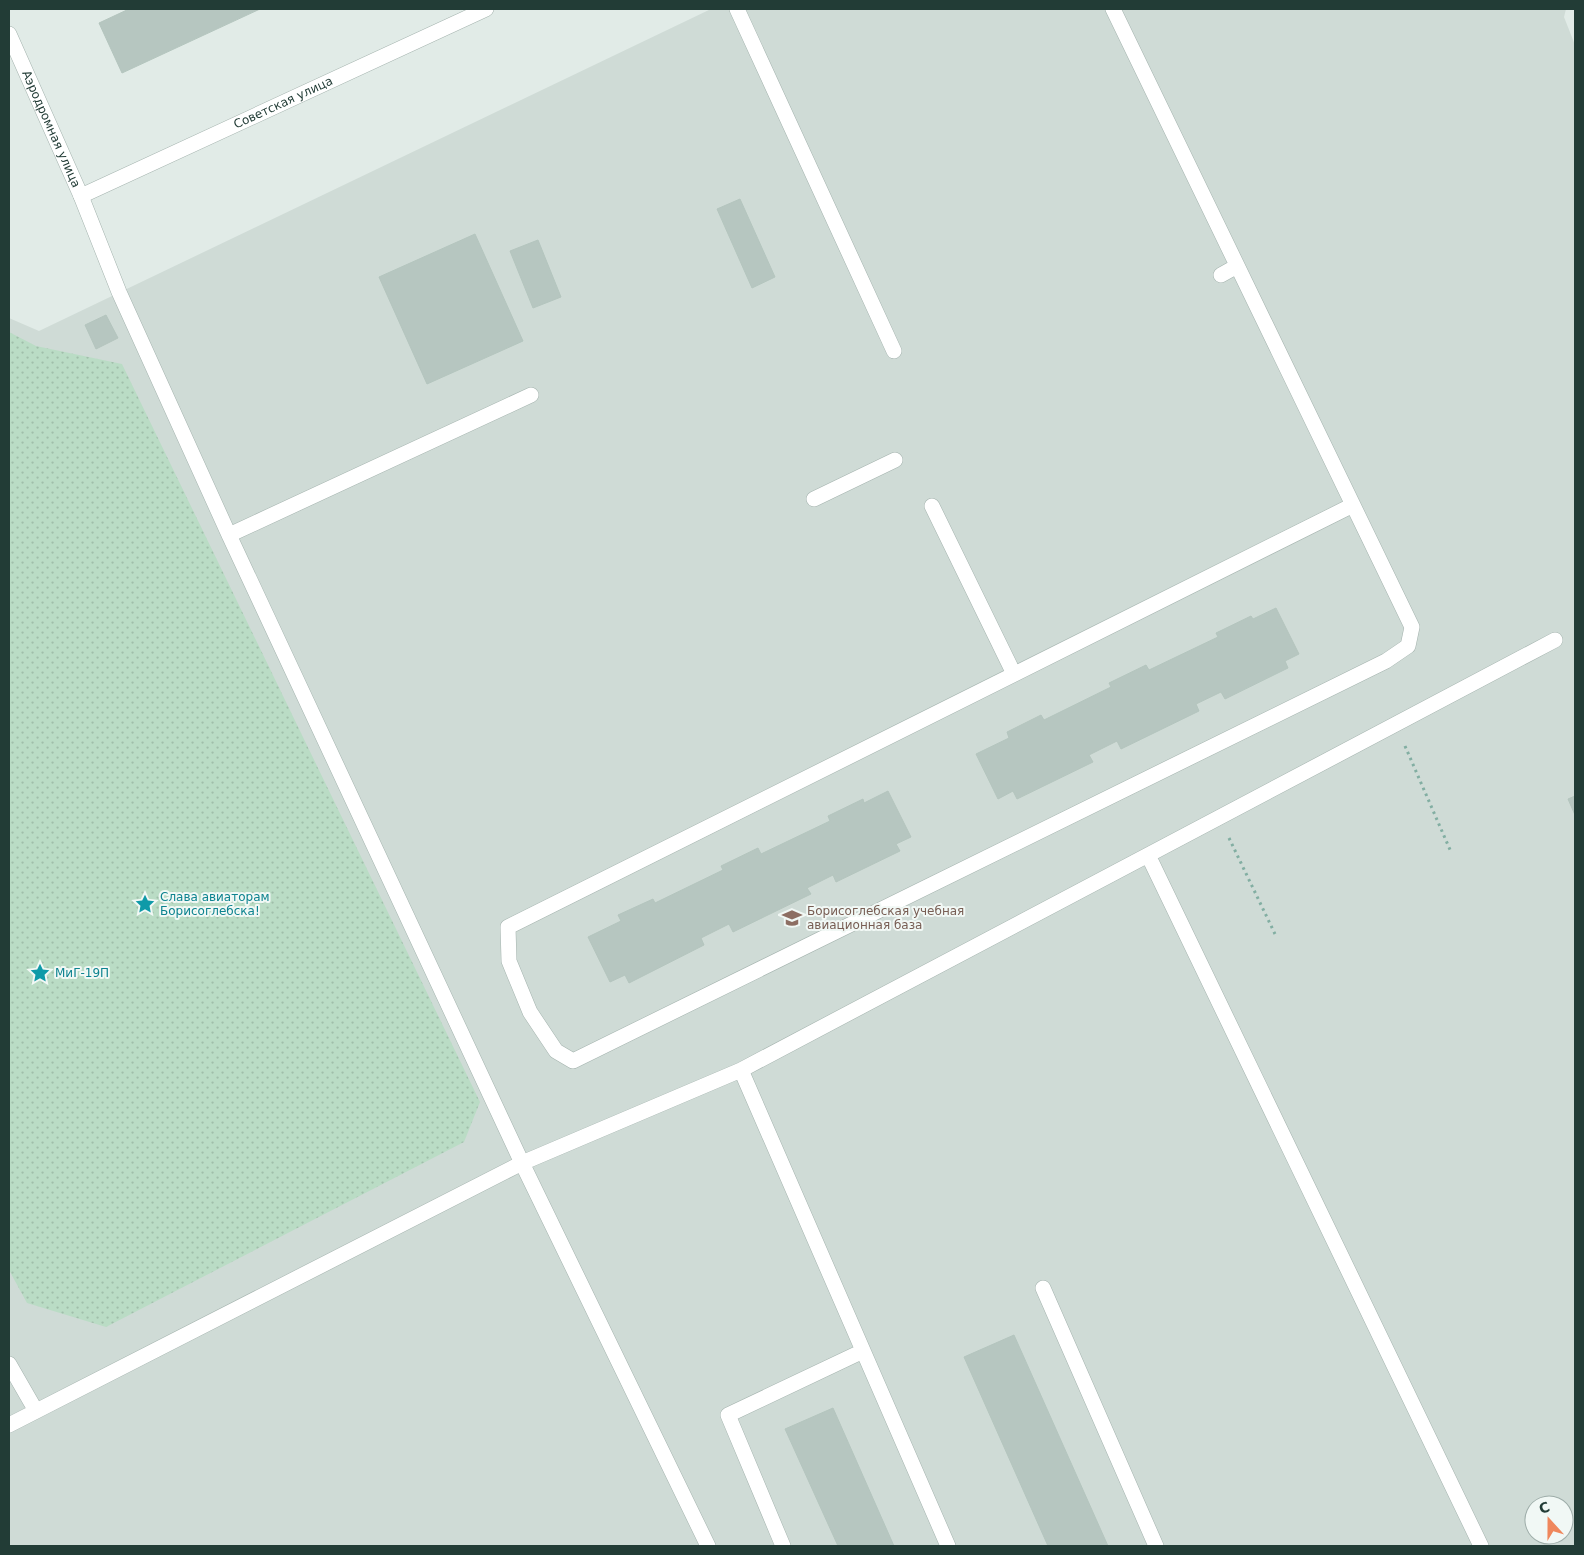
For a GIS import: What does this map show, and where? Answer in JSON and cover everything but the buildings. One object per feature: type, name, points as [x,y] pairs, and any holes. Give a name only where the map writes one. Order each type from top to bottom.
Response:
[{"type":"street","name":"Советская улица","points":[[81,196],[486,9]]},
{"type":"street","points":[[737,9],[894,351]]},
{"type":"street","points":[[1113,9],[1237,266],[1353,505],[1412,627],[1408,646],[1386,661],[573,1061],[556,1051],[530,1012],[509,962],[508,927],[1353,505]]},
{"type":"street","name":"Аэродромная улица","points":[[9,34],[81,196],[119,292],[229,535],[522,1163],[708,1546]]},
{"type":"street","points":[[1221,275],[1237,266]]},
{"type":"street","points":[[229,535],[532,395]]},
{"type":"street","points":[[814,499],[895,460]]},
{"type":"street","points":[[932,506],[1014,674]]},
{"type":"street","points":[[9,1425],[522,1163],[740,1070],[1555,640]]},
{"type":"street","points":[[1148,855],[1481,1546]]},
{"type":"street","points":[[740,1070],[948,1546]]},
{"type":"street","points":[[1043,1288],[1156,1546]]},
{"type":"street","points":[[783,1546],[728,1415],[863,1351]]},
{"type":"street","points":[[9,1364],[36,1411]]},
{"type":"path","points":[[1396,725],[1451,852]]},
{"type":"path","points":[[1220,817],[1275,934]]},
{"type":"shaded area","name":"Борисоглебская учебная авиационная база","points":[[711,9],[1566,9],[1564,17],[1575,45],[1575,1546],[9,1546],[9,318],[39,331]]},
{"type":"green space","points":[[9,332],[36,346],[122,364],[480,1102],[464,1142],[106,1327],[27,1303],[9,1270]]},
{"type":"place","name":"Слава авиаторам Борисоглебска!","points":[[145,904]]},
{"type":"place","name":"Борисоглебская учебная авиационная база","points":[[792,918]]},
{"type":"place","name":"МиГ-19П","points":[[40,973]]}]
